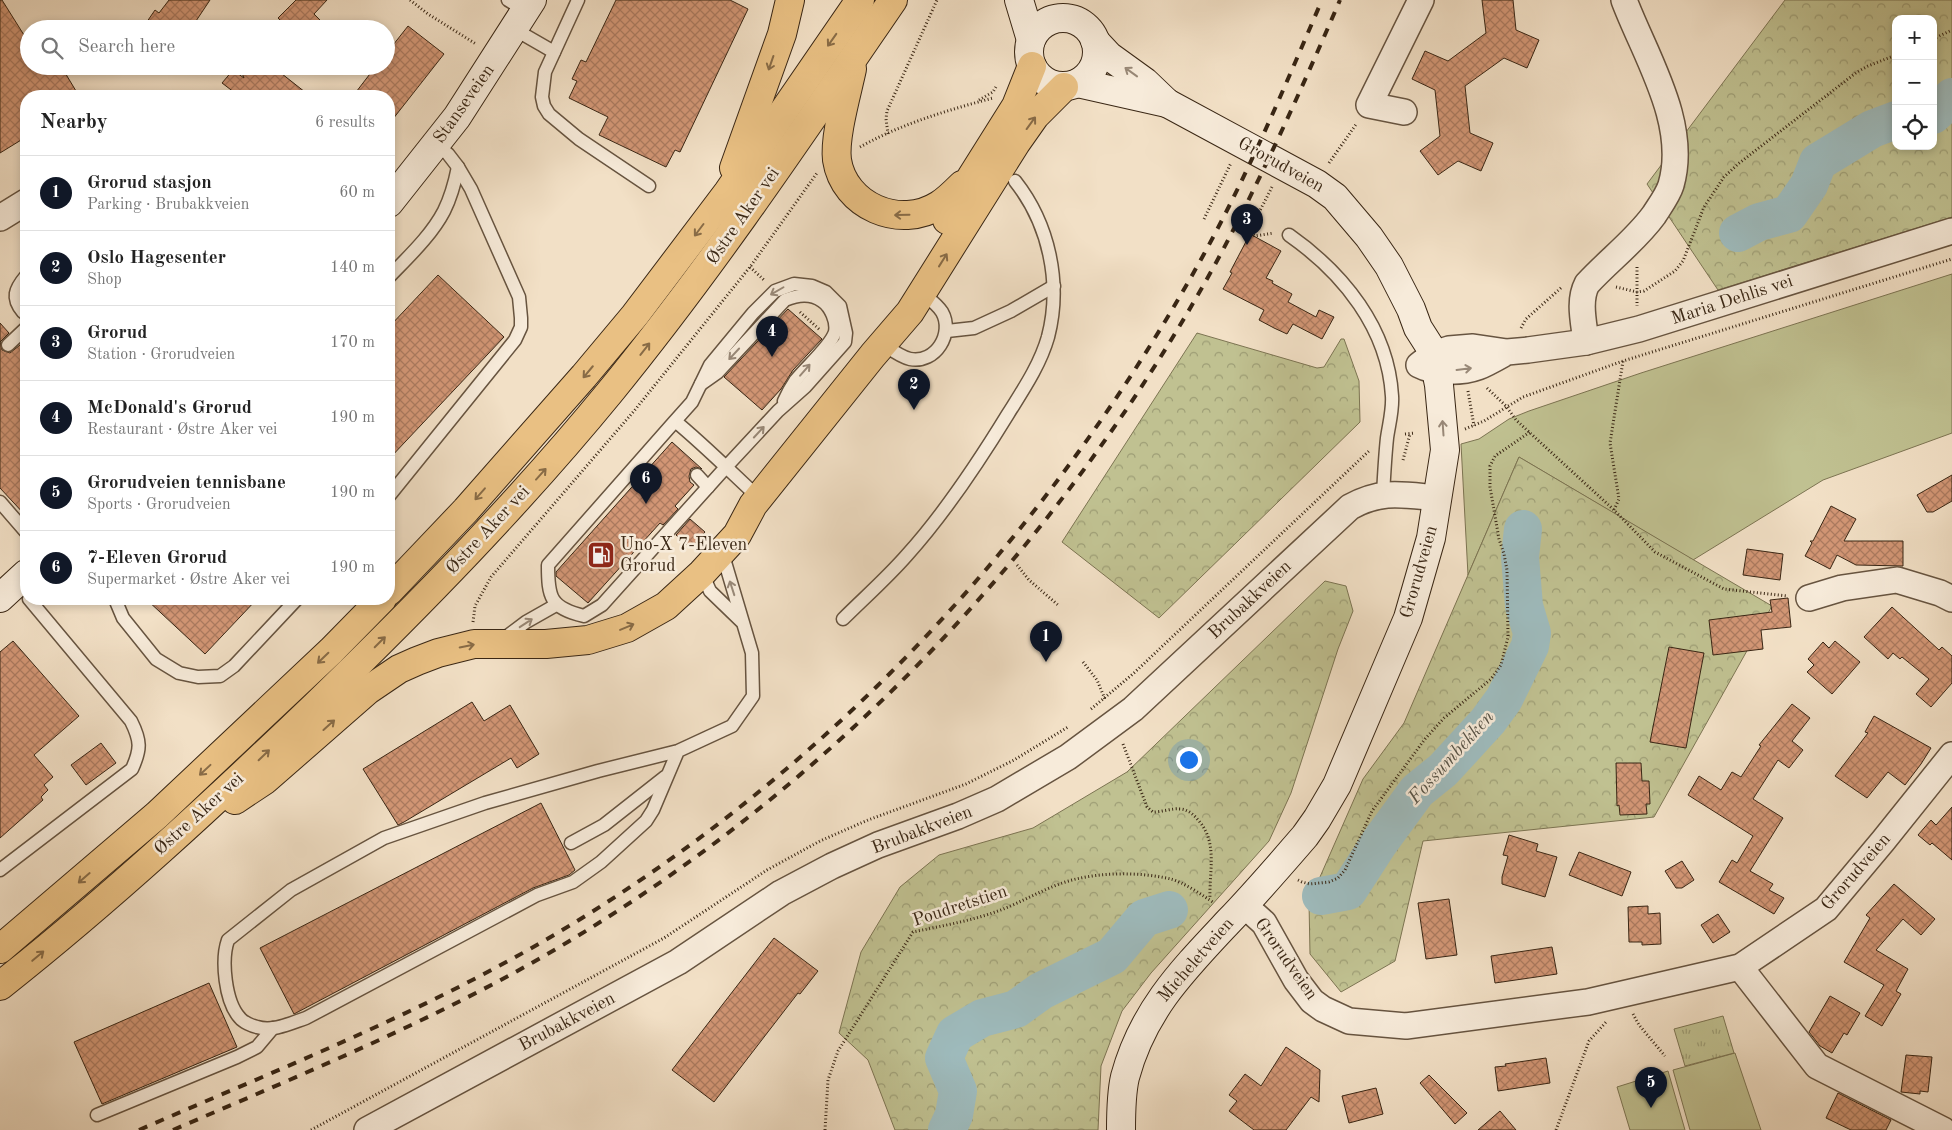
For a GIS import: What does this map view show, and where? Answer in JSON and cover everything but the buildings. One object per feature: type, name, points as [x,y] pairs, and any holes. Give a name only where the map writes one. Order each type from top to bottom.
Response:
[{"type":"highway","points":[[728,192],[739,150],[768,74],[790,0]]},
{"type":"highway","name":"Østre Aker vei","points":[[395,585],[466,510],[635,315],[728,192],[860,0]]},
{"type":"highway","name":"Østre Aker vei","points":[[0,986],[86,915],[260,759],[399,623],[479,541],[610,392],[703,273],[893,0]]},
{"type":"highway","points":[[878,347],[894,303],[1016,106],[1031,53]]},
{"type":"highway","points":[[854,57],[840,130],[837,160],[847,185],[857,197],[882,213],[898,216],[913,214],[939,205],[972,176]]},
{"type":"highway","points":[[176,836],[265,780],[362,696],[391,674],[438,653],[474,644],[568,643],[608,635],[647,618],[666,606],[702,574],[737,535],[756,502],[878,347],[910,312],[1016,143],[1035,116],[1071,85]]},
{"type":"highway","points":[[702,574],[701,560],[703,551],[723,529],[756,502]]},
{"type":"highway","name":"Østre Aker vei","points":[[0,949],[165,808],[376,605]]},
{"type":"main road","points":[[1019,0],[1031,53],[1037,75],[1045,81],[1054,86],[1071,85],[1088,76],[1095,66],[1097,53],[1088,32],[1071,19],[1052,20],[1043,25],[1036,32],[1031,53]]},
{"type":"main road","name":"Grorudveien","points":[[1058,0],[1109,56],[1145,82],[1167,103],[1299,173],[1335,197],[1369,237],[1389,266],[1418,328],[1430,363],[1427,448],[1439,487],[1427,557],[1408,618],[1337,785],[1318,820],[1305,836],[1232,907]]},
{"type":"main road","name":"Stanseveien","points":[[395,195],[456,117],[520,10]]},
{"type":"main road","name":"Grorudveien","points":[[1071,85],[1167,103]]},
{"type":"main road","name":"Micheletveien","points":[[1121,1130],[1124,1079],[1142,1030],[1167,990],[1232,907]]},
{"type":"street","points":[[1404,112],[1369,105],[1422,0]]},
{"type":"street","points":[[1586,342],[1584,291],[1594,277],[1633,240],[1654,214],[1670,186],[1676,152],[1667,103],[1624,0]]},
{"type":"street","points":[[0,218],[20,206]]},
{"type":"street","name":"Maria Dehlis vei","points":[[1430,363],[1449,350],[1473,347],[1507,352],[1586,342],[1638,330],[1952,231]]},
{"type":"street","name":"Brubakkveien","points":[[367,1130],[678,962],[781,894],[832,866],[878,845],[958,816],[998,799],[1068,757],[1115,723],[1151,692],[1342,514],[1362,500],[1439,487]]},
{"type":"street","points":[[1809,598],[1842,588],[1897,580],[1940,593],[1952,599]]},
{"type":"street","name":"Grorudveien","points":[[1232,907],[1264,923],[1296,980],[1312,1001],[1323,1009],[1349,1021],[1406,1026],[1588,1002],[1740,967],[1826,909],[1884,841],[1952,755]]},
{"type":"street","points":[[1740,967],[1817,1066],[1943,1130]]},
{"type":"lane","points":[[578,0],[545,72],[542,96],[544,106],[549,114],[579,139],[649,186]]},
{"type":"lane","points":[[520,10],[554,52]]},
{"type":"lane","points":[[395,489],[514,340],[520,327],[519,297],[471,190],[458,167],[448,154],[436,144]]},
{"type":"lane","points":[[395,271],[419,246],[443,214],[452,194],[458,167]]},
{"type":"lane","points":[[843,619],[907,555],[943,510],[989,445],[1030,378],[1048,338],[1054,286],[1050,255],[1036,212],[1014,180]]},
{"type":"lane","points":[[1289,235],[1341,279],[1354,295],[1376,333],[1387,366],[1392,397],[1383,495]]},
{"type":"lane","points":[[20,283],[15,294],[17,305],[20,308]]},
{"type":"lane","points":[[946,331],[974,328],[1011,311],[1054,286]]},
{"type":"lane","points":[[878,347],[909,359],[917,359],[936,351],[946,331],[942,313],[936,304],[922,293]]},
{"type":"lane","points":[[795,296],[814,297],[824,302],[834,320],[835,332],[826,346],[795,381],[778,411],[726,468],[602,605],[584,616],[568,612],[556,606],[548,584],[548,564],[661,446],[675,421],[692,402],[699,385],[718,372],[785,300],[795,296]]},
{"type":"lane","points":[[8,345],[20,334]]},
{"type":"lane","points":[[675,421],[726,468],[756,502]]},
{"type":"lane","points":[[697,475],[708,488]]},
{"type":"lane","points":[[0,502],[20,525]]},
{"type":"lane","points":[[678,751],[653,810],[646,820],[602,862],[573,882],[537,895],[306,1018],[273,1028],[258,1027],[241,1019],[231,1003],[226,983],[225,947],[228,940],[291,890],[384,838],[485,803],[588,773],[678,751],[732,726],[753,696],[752,653],[722,552]]},
{"type":"lane","points":[[702,574],[710,591],[743,623]]},
{"type":"lane","points":[[0,870],[132,769],[138,756],[137,733],[131,721],[27,605]]},
{"type":"lane","points":[[118,605],[123,618],[156,659],[179,673],[198,677],[220,676],[234,666],[292,605]]},
{"type":"lane","points":[[498,643],[526,622],[556,606]]},
{"type":"lane","points":[[571,842],[604,825],[667,776]]},
{"type":"lane","points":[[97,1115],[238,1057],[257,1047],[273,1028]]},
{"type":"path","points":[[410,0],[436,20],[477,44]]},
{"type":"path","points":[[888,134],[887,111],[937,0]]},
{"type":"path","points":[[1937,37],[1952,30]]},
{"type":"path","points":[[1637,292],[1644,291],[1675,271],[1683,261],[1704,207],[1724,177],[1738,164],[1857,72],[1892,57]]},
{"type":"path","points":[[976,102],[993,92],[997,84]]},
{"type":"path","points":[[856,150],[888,134],[976,102],[998,96]]},
{"type":"path","points":[[1325,170],[1369,105]]},
{"type":"path","points":[[1204,219],[1233,159]]},
{"type":"path","points":[[473,623],[475,606],[491,577],[634,411],[750,266],[813,178],[822,170]]},
{"type":"path","points":[[1275,181],[1249,232],[1255,236],[1276,233],[1289,235]]},
{"type":"path","points":[[780,216],[784,218]]},
{"type":"path","points":[[1633,240],[1637,259],[1638,330]]},
{"type":"path","points":[[1462,429],[1474,426],[1523,397],[1623,361],[1952,259]]},
{"type":"path","points":[[1522,331],[1522,325],[1526,319],[1578,274],[1594,277]]},
{"type":"path","points":[[1614,510],[1619,499],[1610,443],[1623,361]]},
{"type":"path","points":[[1484,383],[1530,432],[1614,510],[1655,552],[1724,589],[1809,598]]},
{"type":"path","points":[[1467,385],[1474,426]]},
{"type":"path","points":[[1293,876],[1302,882],[1310,884],[1329,882],[1338,878],[1345,870],[1372,811],[1425,739],[1444,718],[1491,679],[1502,665],[1508,629],[1507,570],[1497,530],[1490,487],[1490,466],[1495,456],[1530,432]]},
{"type":"path","points":[[1105,698],[1371,450],[1387,439],[1415,433]]},
{"type":"path","points":[[1403,461],[1410,434]]},
{"type":"path","points":[[1017,565],[1029,580],[1058,605]]},
{"type":"path","points":[[1083,662],[1097,680],[1105,698],[1147,807],[1153,812],[1164,812],[1177,808],[1186,810],[1194,815],[1204,827],[1212,850],[1209,877],[1210,900]]},
{"type":"path","name":"Poudretstien","points":[[825,1130],[828,1080],[838,1051],[912,932],[998,911],[1041,891],[1072,880],[1103,874],[1144,875],[1173,880],[1210,900],[1232,907]]},
{"type":"path","points":[[1623,994],[1639,1025],[1666,1056]]},
{"type":"path","points":[[1556,1130],[1589,1041],[1618,1010],[1623,994]]},
{"type":"green space","points":[[1785,0],[1952,0],[1952,217],[1718,290],[1647,184]]},
{"type":"green space","points":[[1952,274],[1952,433],[1823,480],[1693,560],[1519,457],[1468,575],[1461,444],[1479,439],[1509,419],[1529,411],[1641,373]]},
{"type":"green space","points":[[1197,333],[1317,368],[1324,367],[1341,339],[1344,339],[1359,381],[1360,422],[1159,618],[1062,542]]},
{"type":"green space","points":[[1519,457],[1772,606],[1654,817],[1423,841],[1395,961],[1341,992],[1310,954],[1309,902],[1363,779],[1404,723]]},
{"type":"green space","points":[[1325,581],[1346,586],[1353,611],[1338,649],[1291,793],[1269,841],[1151,973],[1122,1011],[1101,1066],[1098,1130],[895,1130],[868,1060],[839,1033],[861,952],[900,887],[939,855],[1033,828],[1127,772]]},
{"type":"green space","points":[[1723,1016],[1734,1053],[1685,1066],[1674,1029]]},
{"type":"green space","points":[[1735,1053],[1761,1130],[1690,1130],[1673,1070]]},
{"type":"green space","points":[[1668,1071],[1685,1130],[1630,1130],[1617,1087]]},
{"type":"waterway","name":"Fossumbekken","points":[[1937,111],[1952,97]]},
{"type":"waterway","name":"Fossumbekken","points":[[1738,233],[1759,222],[1789,214],[1809,185],[1818,162],[1872,129],[1892,122]]},
{"type":"waterway","name":"Fossumbekken","points":[[1321,896],[1348,891],[1379,843],[1417,791],[1443,770],[1488,721],[1504,699],[1530,646],[1532,633],[1524,606],[1520,557],[1523,529]]},
{"type":"waterway","name":"Fossumbekken","points":[[947,1130],[954,1115],[958,1091],[944,1058],[955,1034],[982,1018],[1016,1009],[1041,991],[1112,956],[1144,918],[1169,910]]},
{"type":"railway","points":[[139,1130],[402,1015],[453,990],[554,935],[655,870],[750,799],[840,721],[924,638],[1003,549],[1076,455],[1143,357],[1204,254],[1236,192],[1322,0]]},
{"type":"railway","points":[[173,1130],[419,1021],[467,998],[561,946],[662,881],[758,809],[850,731],[935,647],[1015,557],[1089,462],[1157,363],[1235,227],[1282,131],[1340,0]]},
{"type":"place","name":"Grorud","points":[[1247,245]]},
{"type":"place","name":"McDonald's Grorud","points":[[772,357]]},
{"type":"place","name":"Oslo Hagesenter","points":[[914,410]]},
{"type":"place","name":"7-Eleven Grorud","points":[[646,504]]},
{"type":"place","name":"Uno-X 7-Eleven Grorud","points":[[601,555]]},
{"type":"place","name":"Grorud stasjon","points":[[1046,662]]},
{"type":"place","name":"Grorudveien tennisbane","points":[[1651,1108]]}]
